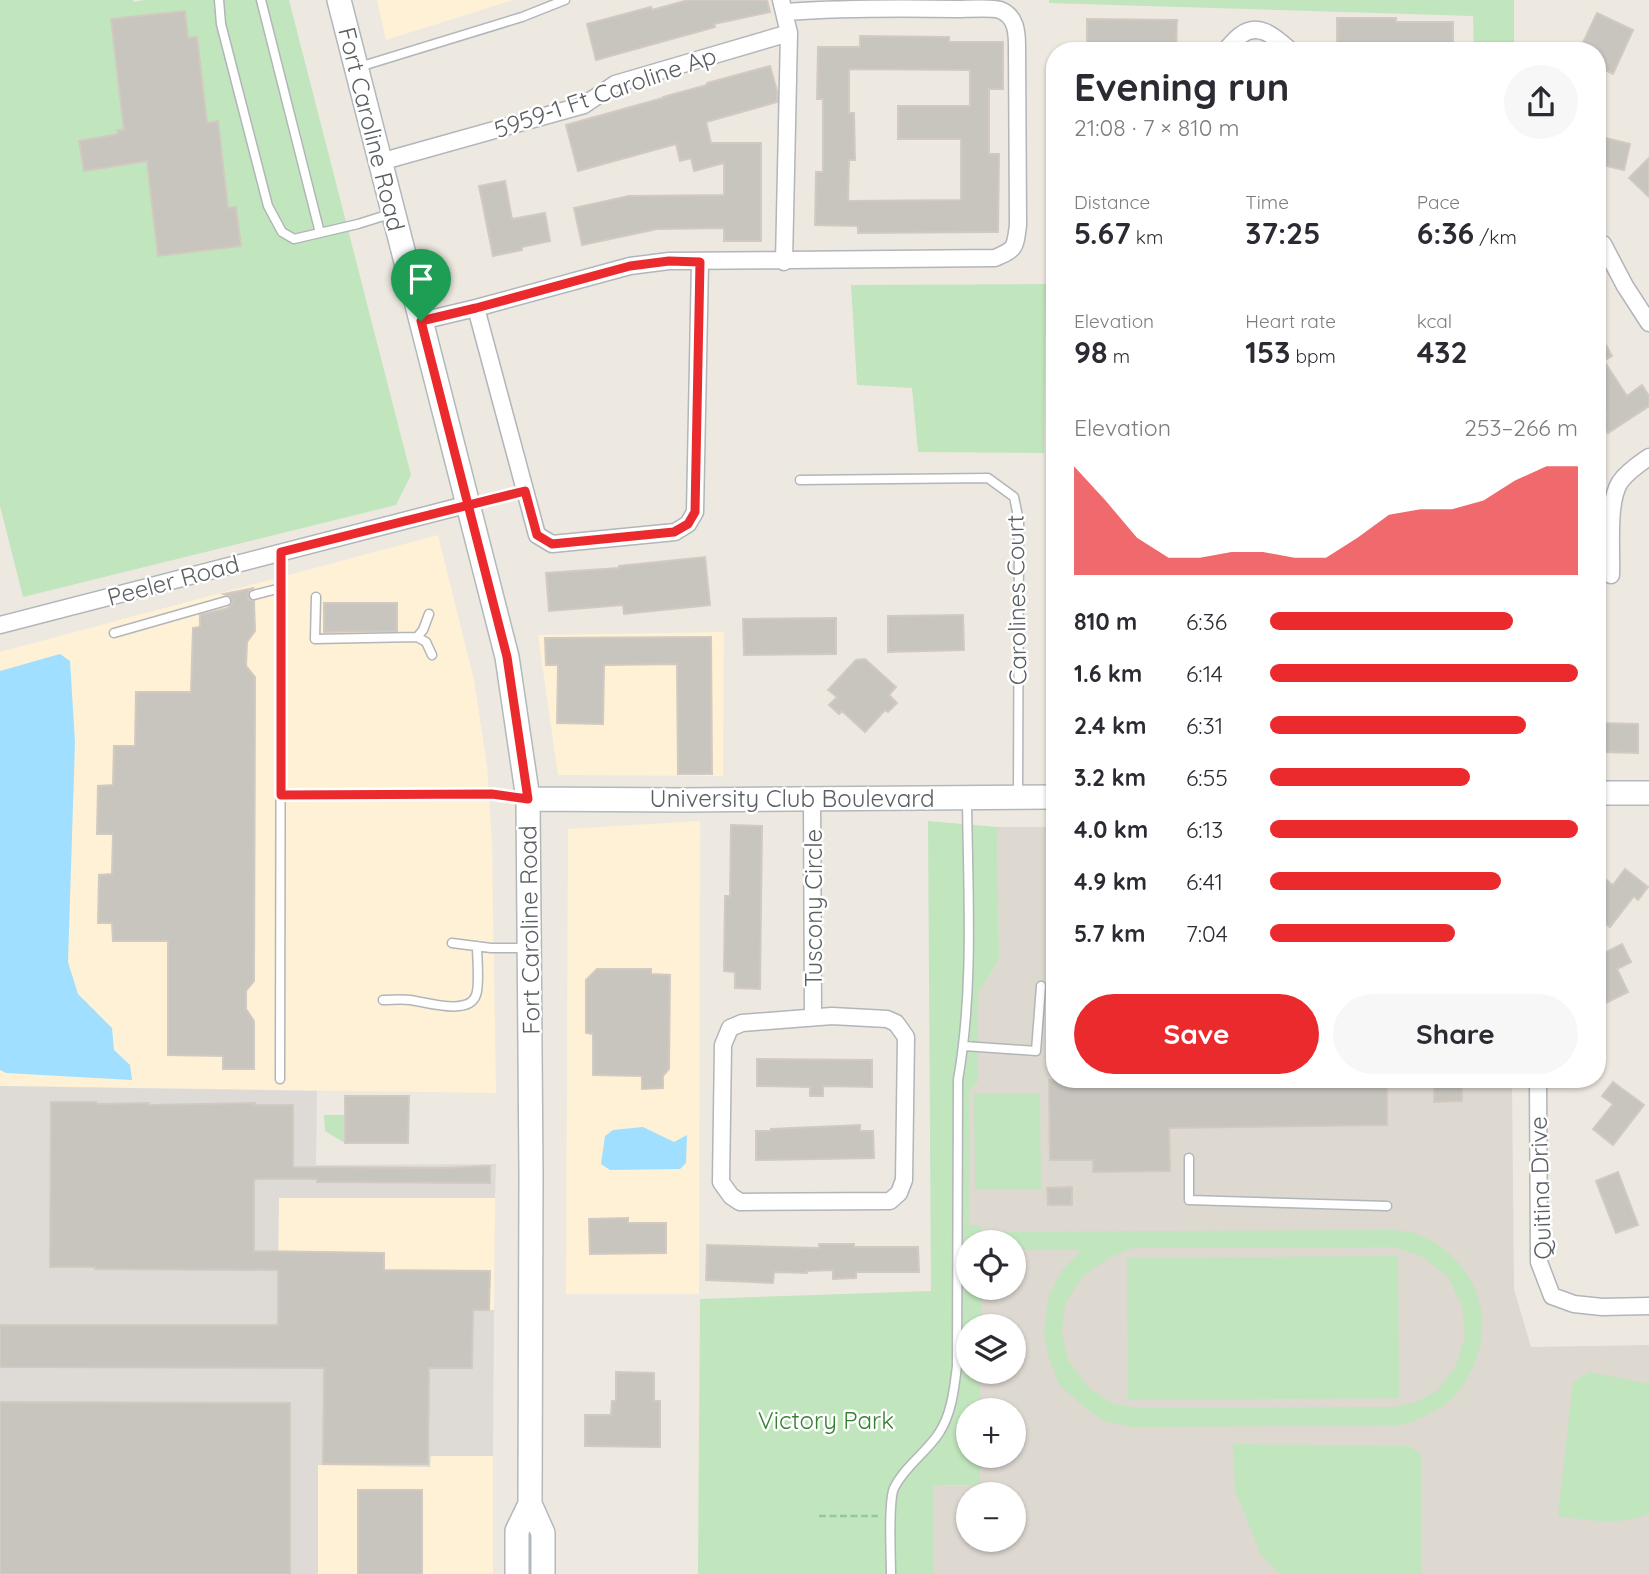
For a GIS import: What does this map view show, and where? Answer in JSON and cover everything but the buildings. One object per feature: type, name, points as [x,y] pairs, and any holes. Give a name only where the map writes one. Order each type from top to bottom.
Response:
[{"type":"street","name":"Fort Caroline Road","points":[[339,0],[507,657],[528,799],[530,1504],[543,1533],[543,1574]]},
{"type":"street","points":[[421,321],[630,266],[669,261],[784,262],[995,258],[1011,251],[1016,243],[1018,225],[1016,29],[1012,19],[1000,10],[821,10],[783,6],[789,33],[784,262]]},
{"type":"street","points":[[1234,42],[1242,34],[1252,30],[1264,31],[1281,42]]},
{"type":"street","name":"5959-1 Ft Caroline Ap","points":[[380,162],[584,105],[615,84],[789,33]]},
{"type":"street","points":[[1606,250],[1649,323]]},
{"type":"street","points":[[476,308],[537,535],[552,544],[674,532],[688,524],[695,512],[700,262]]},
{"type":"street","points":[[1611,575],[1612,505],[1615,492],[1632,470],[1649,457]]},
{"type":"street","name":"Peeler Road","points":[[0,625],[469,504]]},
{"type":"street","points":[[1606,793],[1649,793]]},
{"type":"street","name":"University Club Boulevard","points":[[528,799],[1046,797]]},
{"type":"street","name":"Tuscony Circle","points":[[812,798],[813,1017]]},
{"type":"street","name":"Tuscony Circle","points":[[813,1017],[887,1018],[896,1023],[906,1037],[904,1180],[899,1192],[890,1201],[740,1202],[720,1182],[723,1045],[730,1028],[742,1023],[813,1017]]},
{"type":"street","name":"Quitina Drive","points":[[1538,1088],[1539,1262],[1552,1296],[1574,1304],[1602,1307],[1649,1306]]},
{"type":"street","name":"Fort Caroline Road","points":[[517,1574],[517,1531],[530,1504]]},
{"type":"lane","points":[[219,0],[221,24],[268,206],[282,232],[294,239],[393,213]]},
{"type":"lane","points":[[261,0],[320,233]]},
{"type":"lane","points":[[356,68],[522,17],[565,0]]},
{"type":"lane","name":"Carolines Court","points":[[800,480],[988,478],[1014,497],[1019,521],[1018,797]]},
{"type":"lane","points":[[469,504],[525,491]]},
{"type":"lane","points":[[280,1079],[281,552]]},
{"type":"lane","points":[[254,595],[281,589]]},
{"type":"lane","points":[[316,597],[315,639],[417,636],[425,642],[432,655]]},
{"type":"lane","points":[[114,633],[226,601]]},
{"type":"lane","points":[[417,636],[423,630],[429,614]]},
{"type":"lane","points":[[281,795],[492,794],[528,799]]},
{"type":"lane","points":[[891,1574],[894,1488],[902,1474],[938,1435],[953,1397],[957,1366],[958,1080],[967,1008],[967,797]]},
{"type":"lane","points":[[452,943],[529,948]]},
{"type":"lane","points":[[383,1000],[407,1000],[435,1006],[465,1006],[477,994],[477,946]]},
{"type":"lane","points":[[964,1046],[1036,1051],[1041,986]]},
{"type":"lane","points":[[1189,1158],[1189,1200],[1387,1206]]},
{"type":"path","points":[[819,1516],[891,1515]]},
{"type":"shaded area","points":[[377,0],[513,0],[386,40]]},
{"type":"shaded area","points":[[438,535],[474,680],[487,766],[492,844],[496,1093],[0,1086],[0,652]]},
{"type":"shaded area","points":[[724,632],[723,776],[558,775],[538,635]]},
{"type":"shaded area","points":[[700,821],[699,1294],[566,1294],[568,829]]},
{"type":"shaded area","points":[[997,827],[1046,827],[1046,1088],[1512,1088],[1514,1289],[1531,1347],[1649,1345],[1649,1574],[933,1574],[933,1485],[956,1485],[956,1552],[1026,1552],[1026,1482],[980,1482],[980,1468],[1026,1468],[1026,1398],[980,1398],[980,1384],[1026,1384],[1026,1314],[981,1314],[981,1300],[1026,1300],[1026,1230],[981,1230],[981,1226],[969,1226],[969,1090],[978,1083],[978,994],[999,959]]},
{"type":"shaded area","points":[[0,1086],[317,1091],[316,1165],[496,1164],[495,1198],[279,1198],[278,1251],[279,1312],[494,1310],[493,1456],[431,1456],[430,1467],[318,1465],[318,1574],[0,1574]]},
{"type":"shaded area","points":[[279,1198],[495,1198],[494,1310],[278,1312]]},
{"type":"shaded area","points":[[430,1456],[493,1456],[493,1574],[318,1574],[318,1465],[430,1467]]},
{"type":"green space","points":[[0,0],[289,0],[411,475],[396,505],[23,597],[0,506]]},
{"type":"green space","points":[[1049,0],[1514,0],[1514,42],[1474,42],[1473,16],[1049,3]]},
{"type":"green space","points":[[1046,284],[1044,453],[918,452],[912,388],[857,385],[851,285]]},
{"type":"green space","name":"Victory Park","points":[[928,821],[997,827],[999,959],[978,994],[978,1083],[969,1090],[969,1225],[981,1226],[981,1230],[956,1230],[956,1300],[981,1300],[981,1314],[956,1314],[956,1384],[980,1384],[980,1398],[956,1398],[956,1468],[980,1468],[980,1482],[933,1485],[933,1574],[698,1574],[700,1299],[931,1291]]},
{"type":"green space","points":[[974,1093],[1040,1093],[1041,1189],[975,1189]]},
{"type":"green space","points":[[324,1115],[345,1115],[345,1143],[325,1131]]},
{"type":"green space","points":[[1026,1232],[1411,1232],[1450,1254],[1462,1268],[1479,1300],[1482,1337],[1473,1367],[1457,1394],[1435,1411],[1401,1425],[1133,1427],[1104,1421],[1059,1384],[1048,1355],[1044,1330],[1049,1296],[1062,1270],[1082,1250],[1026,1250]],"holes":[[[1395,1247],[1421,1256],[1448,1276],[1462,1306],[1465,1336],[1456,1366],[1437,1391],[1416,1402],[1394,1407],[1139,1408],[1113,1404],[1088,1387],[1068,1360],[1062,1334],[1065,1304],[1083,1276],[1111,1257],[1133,1248]]]},
{"type":"green space","points":[[1398,1256],[1399,1398],[1128,1400],[1127,1258]]},
{"type":"green space","points":[[1590,1372],[1649,1384],[1649,1513],[1615,1521],[1558,1516],[1573,1382]]},
{"type":"green space","points":[[1233,1444],[1409,1446],[1421,1455],[1421,1574],[1280,1574],[1261,1555],[1235,1490]]},
{"type":"water","points":[[60,654],[70,661],[75,742],[68,962],[78,994],[112,1028],[114,1050],[130,1065],[132,1080],[6,1073],[0,1070],[0,671]]},
{"type":"water","points":[[643,1127],[674,1142],[687,1135],[686,1163],[680,1169],[610,1170],[601,1164],[605,1136],[613,1130]]},
{"type":"route","points":[[421,321],[469,504],[507,657],[528,799],[492,794],[281,795],[281,552],[469,504],[525,491],[537,535],[552,544],[674,532],[688,524],[695,512],[700,262],[669,261],[630,266],[421,321]]}]
